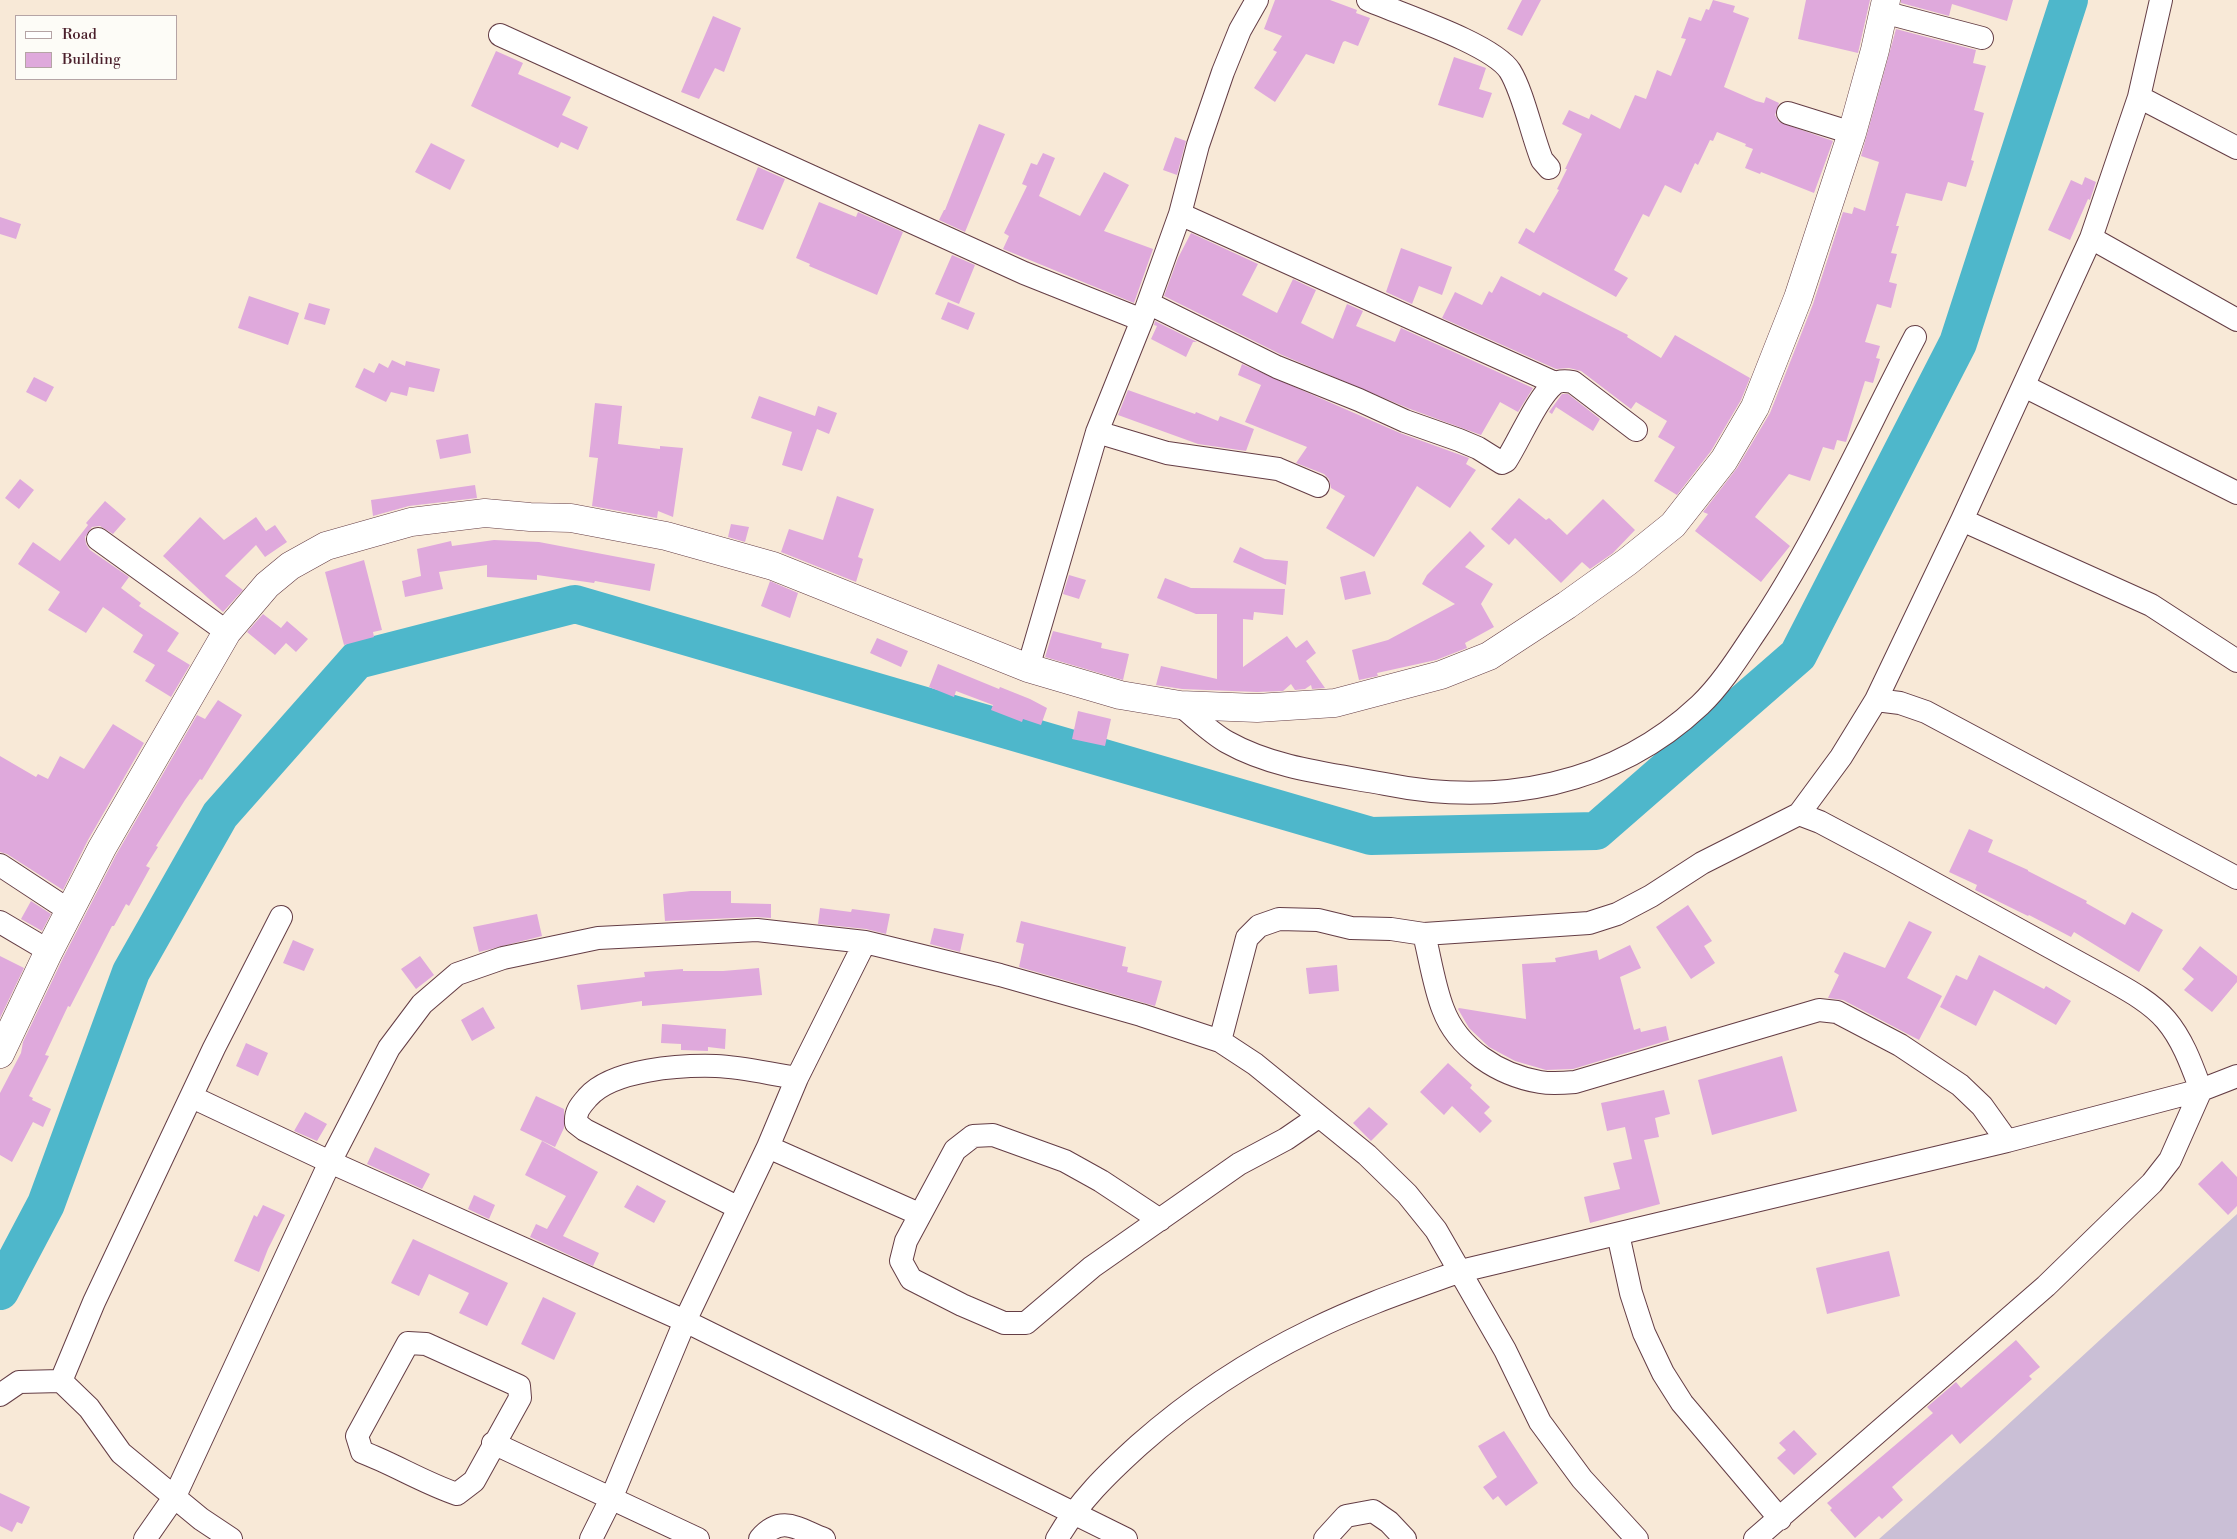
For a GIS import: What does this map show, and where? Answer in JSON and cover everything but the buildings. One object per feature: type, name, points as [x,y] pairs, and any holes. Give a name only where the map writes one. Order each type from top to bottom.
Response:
[{"type":"street","points":[[1028,668],[1096,432],[1145,312],[1180,214],[1198,145],[1223,72],[1240,30],[1257,0]]},
{"type":"street","points":[[1368,0],[1480,46],[1500,58],[1510,72],[1542,160],[1549,168]]},
{"type":"street","points":[[1220,1041],[1247,938],[1259,926],[1279,919],[1318,920],[1350,928],[1391,929],[1424,934],[1553,927],[1589,923],[1608,917],[1652,896],[1702,863],[1799,814],[1841,757],[1876,700],[1962,520],[2091,238],[2140,97],[2160,0]]},
{"type":"street","points":[[0,1054],[49,951],[137,785],[227,632],[267,585],[290,566],[326,546],[411,522],[485,513],[571,518],[666,536],[774,566],[1028,668],[1120,695],[1180,705],[1258,708],[1335,703],[1440,675],[1489,656],[1627,562],[1672,525],[1712,478],[1755,406],[1798,298],[1852,133],[1884,6],[1982,38]]},
{"type":"street","points":[[500,35],[1024,274],[1212,333],[1277,368],[1359,400],[1405,421],[1478,448],[1502,463],[1506,461],[1538,406],[1555,383]]},
{"type":"street","points":[[2140,97],[2237,148]]},
{"type":"street","points":[[1788,113],[1852,133]]},
{"type":"street","points":[[1180,214],[1555,383],[1573,382],[1636,430]]},
{"type":"street","points":[[2091,238],[2237,320]]},
{"type":"street","points":[[1180,705],[1224,740],[1251,754],[1278,763],[1418,791],[1477,793],[1558,784],[1602,769],[1651,745],[1701,704],[1734,664],[1788,584],[1915,336]]},
{"type":"street","points":[[2024,386],[2237,493]]},
{"type":"street","points":[[1096,432],[1168,453],[1278,469],[1318,486]]},
{"type":"street","points":[[1962,520],[2150,605],[2237,661]]},
{"type":"street","points":[[98,539],[227,632]]},
{"type":"street","points":[[1876,700],[1900,703],[1926,712],[2234,869]]},
{"type":"street","points":[[1755,1539],[2046,1286],[2152,1183],[2170,1160],[2201,1090],[2187,1054],[2166,1020],[2135,994],[1886,857],[1820,822],[1799,814]]},
{"type":"street","points":[[0,865],[70,910]]},
{"type":"street","points":[[61,1381],[94,1302],[236,1002],[281,918]]},
{"type":"street","points":[[0,922],[49,951]]},
{"type":"street","points":[[145,1539],[175,1496],[330,1162],[389,1048],[422,1004],[457,974],[503,958],[598,938],[757,930],[865,942],[1000,975],[1141,1015],[1220,1041],[1288,1089],[1318,1117],[1367,1155],[1407,1194],[1436,1230],[1460,1271],[1505,1350],[1540,1422],[1582,1479],[1637,1539]]},
{"type":"street","points":[[1424,934],[1443,1010],[1463,1044],[1496,1066],[1521,1078],[1542,1083],[1575,1082],[1819,1010],[1837,1012],[1900,1045],[1960,1085],[1982,1106],[2007,1141]]},
{"type":"street","points":[[591,1539],[611,1499],[685,1322],[768,1147],[797,1078],[865,942]]},
{"type":"street","points":[[738,1207],[585,1130],[576,1123],[578,1109],[596,1087],[628,1075],[677,1068],[717,1066],[797,1078]]},
{"type":"street","points":[[1057,1539],[1072,1512],[1119,1464],[1163,1424],[1249,1363],[1312,1329],[1384,1299],[1460,1271],[2007,1141],[2201,1090],[2237,1076]]},
{"type":"street","points":[[192,1097],[330,1162],[685,1322],[1126,1539]]},
{"type":"street","points":[[1160,1220],[1101,1181],[1065,1162],[993,1135],[973,1136],[955,1150],[919,1214],[906,1241],[901,1261],[912,1279],[1004,1323],[1026,1323],[1092,1267],[1160,1220],[1239,1164],[1286,1139],[1318,1117]]},
{"type":"street","points":[[768,1147],[919,1214]]},
{"type":"street","points":[[1618,1234],[1639,1317],[1663,1373],[1682,1404],[1780,1519]]},
{"type":"street","points":[[408,1343],[417,1343],[426,1344],[519,1386],[520,1398],[493,1443],[474,1481],[457,1494],[433,1486],[385,1461],[362,1452],[357,1436],[408,1343]]},
{"type":"street","points":[[0,1395],[19,1382],[61,1381],[89,1408],[121,1453],[201,1519],[231,1539]]},
{"type":"street","points":[[493,1443],[698,1539]]},
{"type":"street","points":[[1325,1539],[1346,1516],[1373,1511],[1389,1522],[1405,1539]]},
{"type":"street","points":[[760,1539],[769,1528],[787,1524],[824,1539]]},
{"type":"shaded area","points":[[2237,1214],[2237,1539],[1879,1539],[1990,1441]]},
{"type":"waterway","points":[[0,1291],[46,1204],[131,972],[220,815],[357,660],[575,604],[1371,836],[1596,831],[1798,655],[1958,343],[2069,0]]}]
